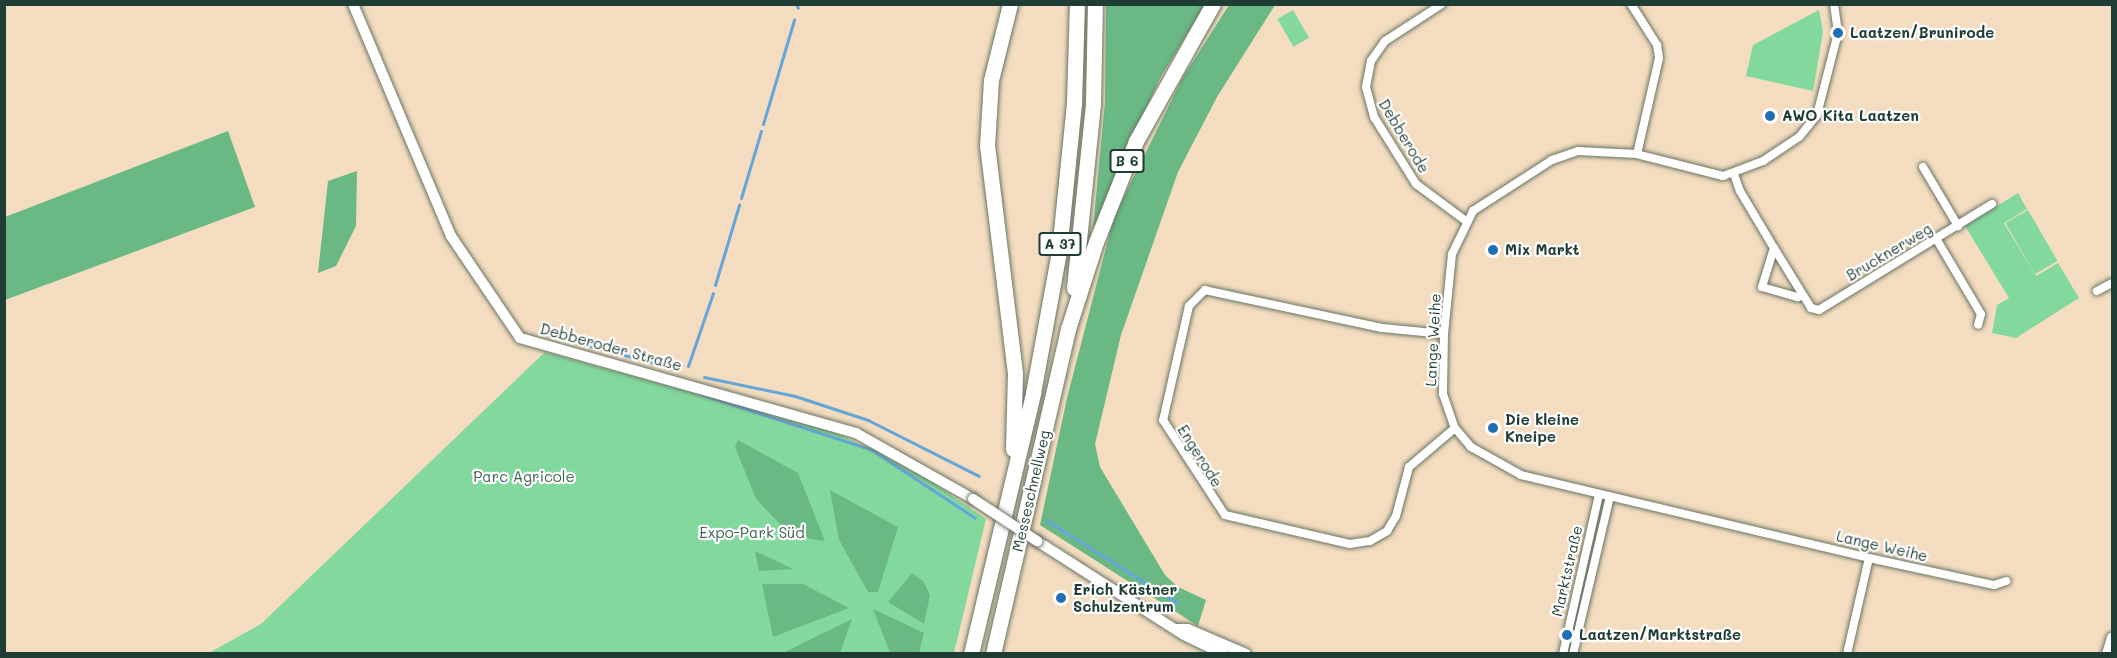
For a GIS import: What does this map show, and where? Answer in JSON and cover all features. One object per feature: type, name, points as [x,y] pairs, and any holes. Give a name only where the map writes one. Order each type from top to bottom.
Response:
[{"type":"highway","points":[[1010,4],[991,80],[987,145],[1015,373],[1013,478]]},
{"type":"highway","name":"A 37","points":[[1013,478],[1033,393],[1060,241],[1074,104],[1077,4]]},
{"type":"highway","name":"A 37","points":[[1068,329],[1088,167],[1095,4]]},
{"type":"highway","name":"B 6","points":[[1068,329],[1128,159],[1173,70],[1213,4]]},
{"type":"highway","name":"Messeschnellweg","points":[[993,654],[1068,329]]},
{"type":"highway","name":"Messeschnellweg","points":[[971,654],[1013,478]]},
{"type":"street","name":"Debberoder Straße","points":[[353,4],[451,236],[520,338],[856,433],[973,499],[1177,629]]},
{"type":"street","name":"Debberode","points":[[1442,4],[1385,41],[1371,61],[1366,87],[1374,117],[1416,184],[1466,221]]},
{"type":"street","points":[[1631,4],[1657,45],[1659,58],[1637,154]]},
{"type":"street","name":"Lange Weihe","points":[[1834,4],[1839,33],[1817,115],[1787,146],[1734,174],[1701,173],[1637,154],[1596,150],[1564,154],[1490,198],[1466,221],[1452,254],[1444,334],[1443,394],[1455,428],[1479,453],[1507,469],[1599,494],[1869,558],[1994,585],[2006,582]]},
{"type":"street","points":[[1923,167],[1958,226]]},
{"type":"street","name":"Brucknerweg","points":[[1734,174],[1740,191],[1811,308],[1819,310],[1937,240],[1992,204]]},
{"type":"street","points":[[1937,240],[1981,314],[1978,326]]},
{"type":"street","name":"Brucknerweg","points":[[1774,248],[1762,287],[1798,297],[1803,295]]},
{"type":"street","points":[[2097,291],[2112,283]]},
{"type":"street","name":"Engerode","points":[[1444,334],[1382,328],[1205,290],[1189,306],[1163,420],[1225,515],[1350,544],[1371,541],[1387,531],[1396,516],[1409,466],[1455,428]]},
{"type":"street","name":"Marktstraße","points":[[1563,654],[1599,494]]},
{"type":"street","name":"Marktstraße","points":[[1572,654],[1610,496]]},
{"type":"street","points":[[1847,654],[1869,558]]},
{"type":"street","points":[[1177,629],[1224,654]]},
{"type":"street","points":[[1177,629],[1188,629],[1246,654]]},
{"type":"street","points":[[2107,654],[2112,638]]},
{"type":"green space","points":[[1106,5],[1205,5],[1160,78],[1093,228],[1105,102]]},
{"type":"green space","points":[[1229,5],[1275,5],[1217,97],[1178,172],[1121,335],[1095,444],[1100,467],[1165,575],[1178,587],[1206,600],[1198,626],[1040,525],[1067,398],[1114,217],[1182,79]]},
{"type":"green space","points":[[1293,10],[1309,38],[1293,47],[1277,19]]},
{"type":"green space","points":[[1819,10],[1823,32],[1813,91],[1746,76],[1753,45]]},
{"type":"green space","points":[[228,131],[255,207],[5,300],[5,217]]},
{"type":"green space","points":[[357,171],[356,226],[336,266],[318,273],[328,181]]},
{"type":"green space","points":[[2018,193],[2027,209],[2004,223],[2036,276],[2058,263],[2079,298],[2016,338],[1992,333],[1997,305],[2009,298],[1965,226]]},
{"type":"green space","points":[[2028,210],[2058,261],[2035,274],[2005,223]]},
{"type":"green space","points":[[545,352],[829,430],[910,467],[986,519],[954,653],[207,654],[261,624]]},
{"type":"green space","points":[[738,440],[798,473],[825,541],[810,539],[780,524],[756,499],[735,447]]},
{"type":"green space","points":[[830,490],[898,527],[878,592],[868,592],[839,540]]},
{"type":"green space","points":[[755,551],[793,569],[759,571]]},
{"type":"green space","points":[[912,573],[923,581],[930,595],[924,624],[888,602]]},
{"type":"green space","points":[[762,584],[803,584],[849,608],[773,637]]},
{"type":"green space","points":[[873,609],[924,633],[919,653],[890,653]]},
{"type":"green space","points":[[852,619],[840,653],[783,653]]},
{"type":"waterway","points":[[796,4],[798,8]]},
{"type":"waterway","points":[[763,124],[794,20]]},
{"type":"waterway","points":[[741,198],[761,131]]},
{"type":"waterway","points":[[715,285],[739,205]]},
{"type":"waterway","points":[[688,366],[713,293]]},
{"type":"waterway","points":[[579,343],[678,369]]},
{"type":"waterway","points":[[704,377],[795,396],[868,420],[979,476]]},
{"type":"waterway","points":[[700,394],[872,450],[975,518]]},
{"type":"waterway","points":[[1046,520],[1178,603]]},
{"type":"place","name":"Laatzen/Brunirode","points":[[1838,33]]},
{"type":"place","name":"AWO Kita Laatzen","points":[[1770,116]]},
{"type":"place","name":"Mix Markt","points":[[1493,250]]},
{"type":"place","name":"Die kleine Kneipe","points":[[1493,428]]},
{"type":"place","name":"Erich Kästner Schulzentrum","points":[[1061,598]]},
{"type":"place","name":"Laatzen/Marktstraße","points":[[1567,635]]},
{"type":"park label","name":"Parc Agricole","points":[[524,477]]},
{"type":"park label","name":"Expo-Park Süd","points":[[752,533]]}]
